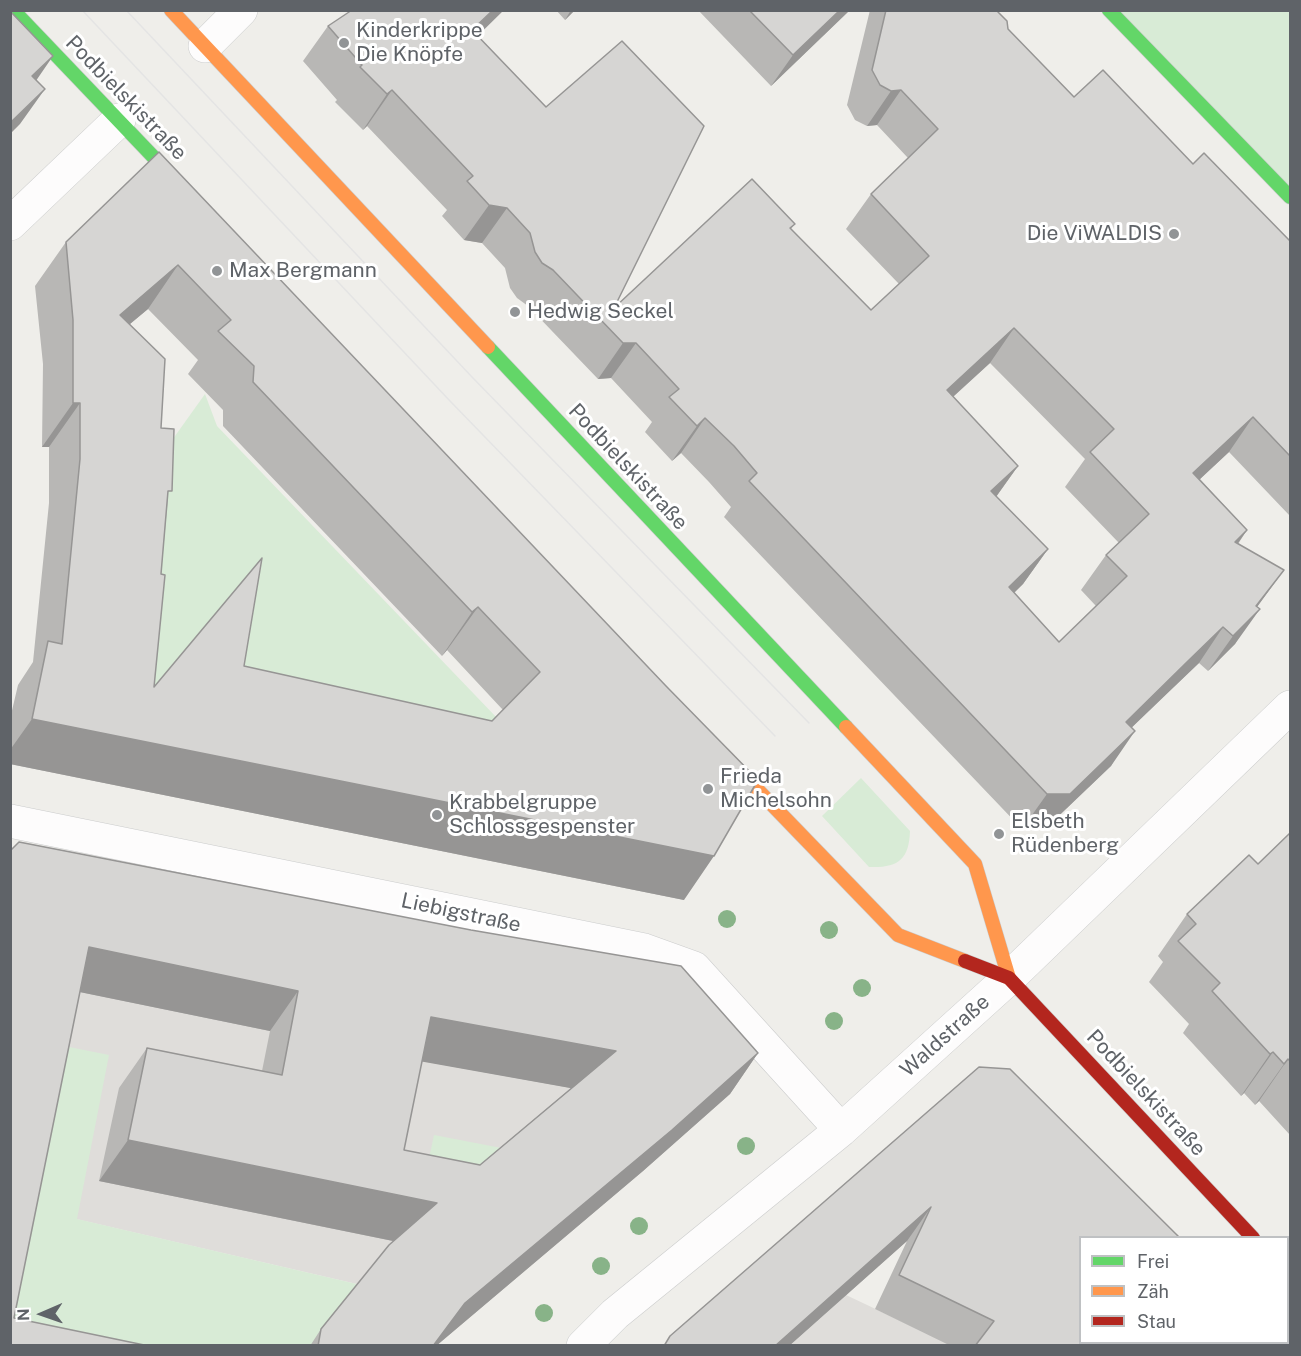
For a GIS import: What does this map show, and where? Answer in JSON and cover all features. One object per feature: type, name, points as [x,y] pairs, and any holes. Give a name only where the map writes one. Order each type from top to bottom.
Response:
[{"type":"main road","name":"Podbielskistraße","points":[[13,10],[193,198]]},
{"type":"main road","name":"Podbielskistraße","points":[[171,10],[975,864],[1009,978]]},
{"type":"main road","points":[[1109,10],[1290,197]]},
{"type":"main road","name":"Podbielskistraße","points":[[711,741],[898,935],[1009,978],[1251,1236]]},
{"type":"street","points":[[205,46],[241,10]]},
{"type":"street","points":[[10,224],[119,120]]},
{"type":"street","name":"Waldstraße","points":[[583,1346],[615,1314],[842,1130],[1009,978],[1290,707]]},
{"type":"street","name":"Liebigstraße","points":[[10,821],[644,950],[694,968],[842,1130]]},
{"type":"shaded area","points":[[47,976],[605,1072],[361,1285],[76,1219],[108,1056],[35,1040]]},
{"type":"shaded area","points":[[846,1295],[922,1331],[1043,1346],[789,1346]]},
{"type":"green space","points":[[1109,11],[1290,11],[1290,197]]},
{"type":"green space","points":[[205,394],[217,426],[498,719],[457,759],[177,718],[120,705],[150,471]]},
{"type":"green space","points":[[861,778],[910,831],[907,849],[900,860],[894,864],[869,867],[822,816]]},
{"type":"green space","points":[[49,1043],[109,1055],[77,1219],[361,1285],[312,1345],[11,1346],[11,1235]]},
{"type":"green space","points":[[434,1135],[517,1151],[420,1200]]},
{"type":"building","points":[[352,10],[493,10],[472,30],[546,107],[622,41],[704,126],[614,308],[752,179],[795,224],[790,228],[871,310],[929,256],[871,194],[938,129],[901,90],[891,91],[880,85],[872,70],[886,10],[996,10],[1007,21],[1008,29],[1074,97],[1103,70],[1193,164],[1204,153],[1290,241],[1290,456],[1253,417],[1193,473],[1247,530],[1235,542],[1284,570],[1256,606],[1260,609],[1233,636],[1223,627],[1188,661],[1126,722],[1135,731],[1070,794],[1047,794],[749,481],[757,473],[734,446],[705,418],[697,426],[669,397],[679,389],[636,343],[623,343],[553,270],[542,263],[535,252],[530,233],[507,208],[489,205],[467,181],[473,176],[392,90],[387,94],[360,67],[362,65],[328,26]],"holes":[[[1014,328],[1114,429],[1090,452],[1149,514],[1106,555],[1127,576],[1059,642],[1009,587],[1048,549],[991,491],[1018,466],[947,390]]]},
{"type":"building","points":[[749,10],[840,10],[793,55]]},
{"type":"building","points":[[10,11],[53,56],[32,76],[45,89],[10,123]]},
{"type":"building","points":[[159,152],[758,780],[714,856],[32,719],[48,641],[62,644],[80,459],[80,403],[73,403],[73,320],[66,242]],"holes":[[[178,265],[231,320],[218,331],[254,366],[253,382],[472,612],[478,607],[540,672],[492,721],[244,666],[262,558],[154,687],[165,575],[161,574],[168,491],[172,491],[174,429],[161,428],[165,359],[120,315]]]},
{"type":"building","points":[[1290,833],[1290,1061],[1288,1059],[1284,1064],[1273,1052],[1270,1054],[1212,991],[1220,983],[1178,941],[1196,924],[1187,914],[1249,855],[1258,864]]},
{"type":"building","points":[[19,842],[471,930],[681,966],[758,1053],[672,1130],[465,1303],[433,1346],[318,1346],[321,1329],[389,1245],[437,1203],[128,1140],[147,1048],[282,1075],[298,991],[89,947],[14,1318],[149,1346],[10,1346],[10,851]],"holes":[[[431,1017],[616,1051],[480,1165],[404,1150]]]},
{"type":"building","points":[[979,1067],[1010,1069],[1178,1236],[1079,1236],[1079,1344],[1254,1344],[1255,1346],[975,1346],[994,1321],[899,1275],[931,1207],[775,1346],[664,1346],[670,1336]]},
{"type":"tram line","points":[[82,10],[450,401],[775,736]]},
{"type":"tram line","points":[[126,10],[472,377],[809,723]]},
{"type":"traffic: fast","points":[[13,10],[184,189]]},
{"type":"traffic: fast","points":[[1109,10],[1290,197]]},
{"type":"traffic: fast","points":[[488,347],[846,727]]},
{"type":"traffic: slow","points":[[171,10],[488,347]]},
{"type":"traffic: slow","points":[[846,727],[975,864],[1009,978]]},
{"type":"traffic: slow","points":[[723,754],[898,935],[965,961]]},
{"type":"traffic: jam","points":[[965,961],[1009,978],[1251,1236]]},
{"type":"place","name":"Kinderkrippe Die Knöpfe","points":[[344,43]]},
{"type":"place","name":"Die ViWALDIS","points":[[1174,234]]},
{"type":"place","name":"Max Bergmann","points":[[217,271]]},
{"type":"place","name":"Hedwig Seckel","points":[[515,312]]},
{"type":"place","name":"Frieda Michelsohn","points":[[708,789]]},
{"type":"place","name":"Krabbelgruppe Schlossgespenster","points":[[437,815]]},
{"type":"place","name":"Elsbeth Rüdenberg","points":[[999,834]]}]
